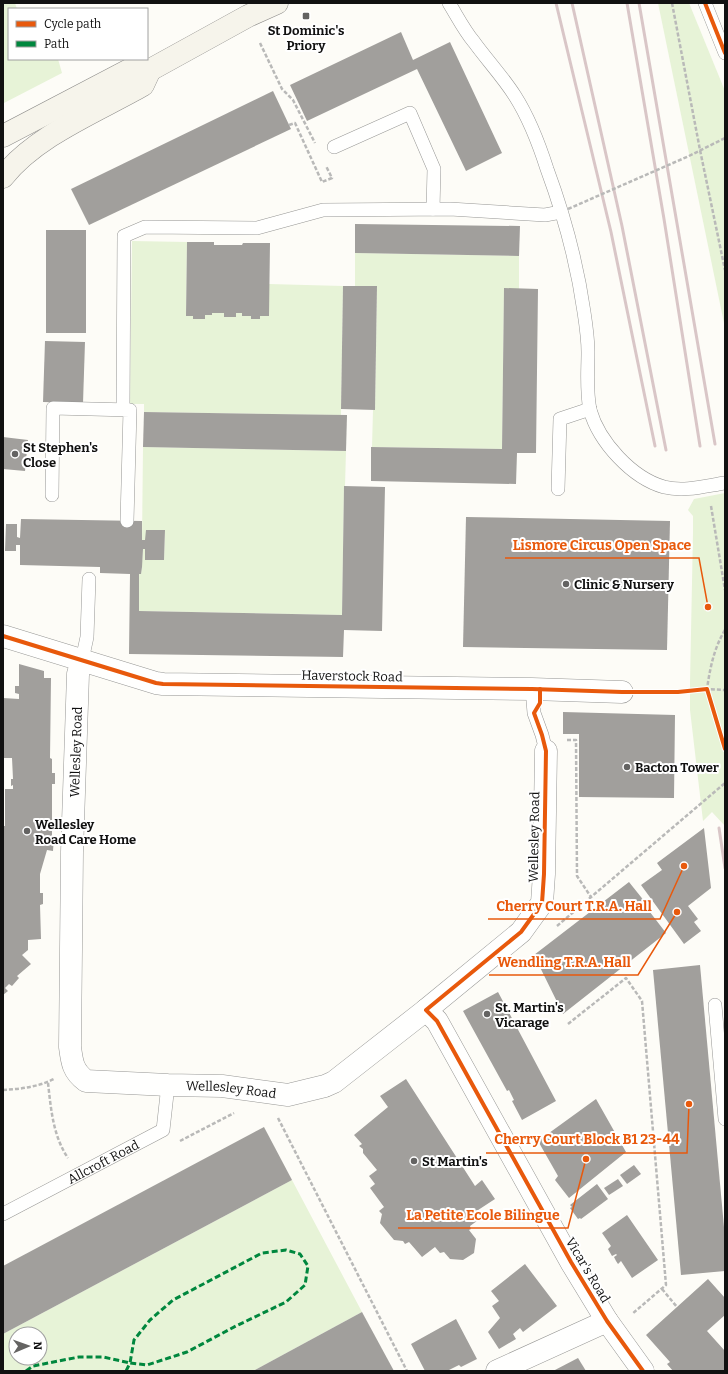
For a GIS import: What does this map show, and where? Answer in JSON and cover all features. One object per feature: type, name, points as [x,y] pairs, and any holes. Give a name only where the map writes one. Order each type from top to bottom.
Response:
[{"type":"main road","points":[[3,177],[12,166],[34,148],[56,133],[108,105],[146,78],[248,16],[276,3]]},
{"type":"main road","points":[[3,136],[131,69],[146,78]]},
{"type":"street","name":"Haverstock Road","points":[[3,636],[163,684],[532,689],[622,692]]},
{"type":"street","name":"Wellesley Road","points":[[82,660],[78,674],[72,852],[70,1048],[74,1069],[86,1081],[222,1086],[288,1095],[325,1086],[334,1082],[426,1010],[521,932],[542,903],[544,874],[544,746]]},
{"type":"street","name":"Vicar's Road","points":[[426,1010],[437,1021],[571,1262],[610,1325],[643,1371]]},
{"type":"street","points":[[497,1371],[610,1325]]},
{"type":"lane","points":[[449,3],[472,40],[516,97],[533,132],[564,211],[582,300],[587,334],[587,384],[590,409],[597,427],[608,444],[625,464],[637,474],[664,487],[683,489],[725,483]]},
{"type":"lane","points":[[705,3],[725,53]]},
{"type":"lane","points":[[334,147],[410,113],[434,169],[433,209]]},
{"type":"lane","points":[[123,409],[124,236],[145,227],[257,228],[323,210],[433,209],[545,215],[564,211]]},
{"type":"lane","points":[[52,495],[52,408],[130,410],[127,521]]},
{"type":"lane","points":[[558,489],[560,419],[590,409]]},
{"type":"lane","points":[[82,660],[88,637],[89,579]]},
{"type":"lane","name":"Wellesley Road","points":[[532,689],[534,713],[544,746]]},
{"type":"lane","points":[[715,1005],[725,1119]]},
{"type":"lane","name":"Allcroft Road","points":[[3,1214],[163,1130],[168,1085]]},
{"type":"path","points":[[672,3],[725,270]]},
{"type":"path","points":[[260,43],[282,89],[293,100],[303,118]]},
{"type":"path","points":[[564,211],[689,156],[725,138]]},
{"type":"path","points":[[708,486],[725,590]]},
{"type":"path","points":[[709,697],[707,689],[714,653],[725,630]]},
{"type":"path","points":[[700,690],[725,690]]},
{"type":"path","points":[[544,746],[576,740],[577,876],[591,897]]},
{"type":"path","points":[[556,928],[725,783]]},
{"type":"path","points":[[568,1024],[626,978],[642,1001],[666,1285],[610,1325]]},
{"type":"path","points":[[3,1090],[19,1089],[48,1083],[74,1069]]},
{"type":"path","points":[[48,1083],[55,1129],[60,1146],[79,1175]]},
{"type":"path","points":[[276,1114],[407,1371]]},
{"type":"path","points":[[662,1289],[677,1307]]},
{"type":"green space","points":[[3,3],[15,3],[17,8],[8,8],[8,60],[58,60],[62,73],[4,103]]},
{"type":"green space","points":[[658,3],[689,3],[725,91],[725,328]]},
{"type":"green space","points":[[132,241],[187,242],[186,316],[193,316],[194,319],[205,319],[205,315],[212,315],[212,313],[224,313],[224,317],[235,317],[236,313],[242,313],[243,316],[251,316],[251,319],[260,319],[260,316],[268,316],[269,284],[343,286],[341,415],[144,412],[144,404],[130,404]]},
{"type":"green space","points":[[355,253],[519,256],[519,289],[504,289],[502,449],[372,447],[373,410],[375,410],[377,287],[355,286]]},
{"type":"green space","points":[[143,447],[346,451],[342,615],[139,611],[139,574],[141,574],[143,549],[145,549],[145,560],[164,560],[165,530],[142,540]]},
{"type":"green space","points":[[725,493],[725,826],[712,812],[703,821],[690,710],[693,516],[688,510],[694,499]]},
{"type":"green space","points":[[292,1180],[362,1312],[253,1371],[3,1371],[3,1334],[8,1331],[8,1366],[48,1366],[48,1326],[18,1326]]},
{"type":"building","points":[[401,32],[413,60],[450,42],[502,153],[466,171],[417,69],[307,121],[290,85]]},
{"type":"building","points":[[273,91],[291,129],[89,225],[71,189]]},
{"type":"building","points":[[355,224],[520,226],[519,256],[355,253]]},
{"type":"building","points":[[46,230],[86,230],[86,333],[46,333]]},
{"type":"building","points":[[187,242],[214,242],[214,245],[270,243],[269,316],[260,316],[260,319],[251,319],[251,316],[242,316],[242,313],[236,313],[236,317],[224,317],[224,313],[212,313],[212,315],[205,315],[205,319],[193,319],[193,316],[186,316]]},
{"type":"building","points":[[343,286],[377,286],[375,410],[341,409]]},
{"type":"building","points":[[504,288],[538,289],[536,453],[517,453],[516,484],[371,481],[371,447],[502,449]]},
{"type":"building","points":[[45,341],[85,342],[83,403],[43,402]]},
{"type":"building","points":[[144,412],[347,415],[346,451],[143,447]]},
{"type":"building","name":"St Stephen's Close","points":[[3,437],[28,440],[25,471],[3,469]]},
{"type":"building","points":[[344,486],[385,487],[382,631],[344,630],[343,657],[129,654],[130,574],[100,573],[100,567],[20,565],[20,545],[16,545],[16,551],[5,551],[6,524],[17,524],[17,537],[20,538],[21,519],[142,521],[142,540],[145,540],[146,530],[165,530],[164,560],[145,560],[145,549],[143,549],[141,574],[139,574],[139,611],[342,615]]},
{"type":"building","name":"Clinic & Nursery","points":[[466,517],[670,521],[667,650],[463,647]]},
{"type":"building","name":"Wellesley Road Care Home","points":[[19,664],[44,671],[44,678],[51,678],[50,758],[52,759],[52,773],[55,773],[55,784],[52,784],[52,836],[54,836],[53,851],[47,850],[40,874],[40,893],[43,893],[43,904],[40,905],[41,939],[28,940],[28,950],[22,955],[31,964],[17,976],[19,978],[12,986],[9,984],[5,988],[8,991],[3,995],[3,826],[5,826],[5,789],[13,789],[13,785],[11,786],[11,779],[13,779],[12,758],[3,758],[3,698],[19,699],[19,694],[15,693],[15,686],[19,686]]},
{"type":"building","name":"Bacton Tower","points":[[563,712],[675,715],[674,798],[579,797],[579,734],[563,734]]},
{"type":"building","points":[[704,828],[711,888],[688,906],[698,919],[694,922],[701,931],[684,944],[641,885],[662,870],[657,863]]},
{"type":"building","points":[[629,882],[645,902],[643,903],[666,933],[563,1014],[534,955]]},
{"type":"building","points":[[700,965],[725,1238],[725,1271],[681,1275],[653,970]]},
{"type":"building","points":[[498,992],[556,1101],[522,1120],[512,1101],[514,1100],[509,1090],[507,1091],[463,1011]]},
{"type":"building","name":"St Martin's","points":[[406,1079],[475,1186],[482,1180],[495,1199],[472,1214],[477,1221],[470,1226],[471,1229],[469,1230],[476,1239],[474,1253],[463,1260],[450,1259],[444,1252],[440,1253],[435,1247],[422,1257],[409,1242],[405,1244],[403,1241],[394,1240],[380,1223],[382,1214],[379,1211],[384,1207],[370,1188],[375,1184],[369,1176],[377,1170],[363,1153],[363,1149],[359,1146],[362,1144],[354,1135],[388,1107],[380,1096]]},
{"type":"building","points":[[596,1099],[626,1152],[569,1198],[555,1180],[558,1176],[538,1141]]},
{"type":"building","points":[[264,1127],[292,1180],[18,1326],[8,1326],[8,1331],[3,1334],[3,1266]]},
{"type":"building","points":[[634,1165],[641,1174],[627,1184],[620,1175]]},
{"type":"building","points":[[618,1179],[623,1186],[609,1195],[604,1188]]},
{"type":"building","points":[[597,1184],[608,1199],[581,1219],[578,1219],[570,1208],[572,1207],[570,1205]]},
{"type":"building","points":[[627,1215],[658,1260],[632,1278],[621,1261],[618,1264],[616,1261],[614,1257],[617,1255],[612,1256],[608,1249],[611,1246],[602,1233]]},
{"type":"building","points":[[525,1264],[557,1306],[523,1332],[520,1328],[513,1334],[516,1339],[499,1349],[488,1332],[500,1318],[492,1306],[499,1301],[491,1291]]},
{"type":"building","points":[[708,1279],[725,1298],[725,1315],[707,1331],[725,1351],[725,1371],[673,1371],[667,1364],[670,1362],[646,1335]]},
{"type":"building","points":[[362,1312],[394,1371],[253,1371]]},
{"type":"building","points":[[456,1319],[477,1359],[461,1367],[459,1365],[447,1371],[425,1371],[411,1344]]},
{"type":"building","points":[[578,1358],[586,1371],[553,1371]]},
{"type":"railway","points":[[556,3],[611,232],[655,446]]},
{"type":"railway","points":[[572,3],[622,226],[666,450]]},
{"type":"railway","points":[[627,3],[664,219],[700,446]]},
{"type":"railway","points":[[639,3],[715,444]]},
{"type":"railway","points":[[719,828],[725,868]]},
{"type":"marked path","points":[[26,1371],[33,1366],[79,1357],[103,1357],[130,1363],[134,1340],[150,1320],[173,1300],[262,1253],[286,1250],[300,1254],[308,1266],[305,1285],[286,1302],[187,1352],[147,1365],[130,1363],[126,1371]]},
{"type":"cycle path","points":[[705,3],[725,53]]},
{"type":"cycle path","points":[[3,636],[163,684],[532,689],[622,692],[678,692],[707,689],[725,749]]},
{"type":"cycle path","points":[[540,689],[540,703],[534,713],[546,751],[544,874],[542,903],[521,932],[426,1010],[437,1021],[571,1262],[607,1321],[643,1371]]},
{"type":"place","name":"St Dominic's Priory","points":[[306,16]]},
{"type":"place","name":"St Stephen's Close","points":[[15,454]]},
{"type":"place","name":"Clinic & Nursery","points":[[566,584]]},
{"type":"place","name":"Lismore Circus Open Space","points":[[708,607]]},
{"type":"place","name":"Bacton Tower","points":[[627,767]]},
{"type":"place","name":"Wellesley Road Care Home","points":[[27,831]]},
{"type":"place","name":"Cherry Court T.R.A. Hall","points":[[684,866]]},
{"type":"place","name":"Wendling T.R.A. Hall","points":[[677,912]]},
{"type":"place","name":"St. Martin's Vicarage","points":[[487,1014]]},
{"type":"place","name":"Cherry Court Block B1 23-44","points":[[689,1104]]},
{"type":"place","name":"La Petite Ecole Bilingue","points":[[586,1159]]},
{"type":"place","name":"St Martin's","points":[[414,1161]]}]
